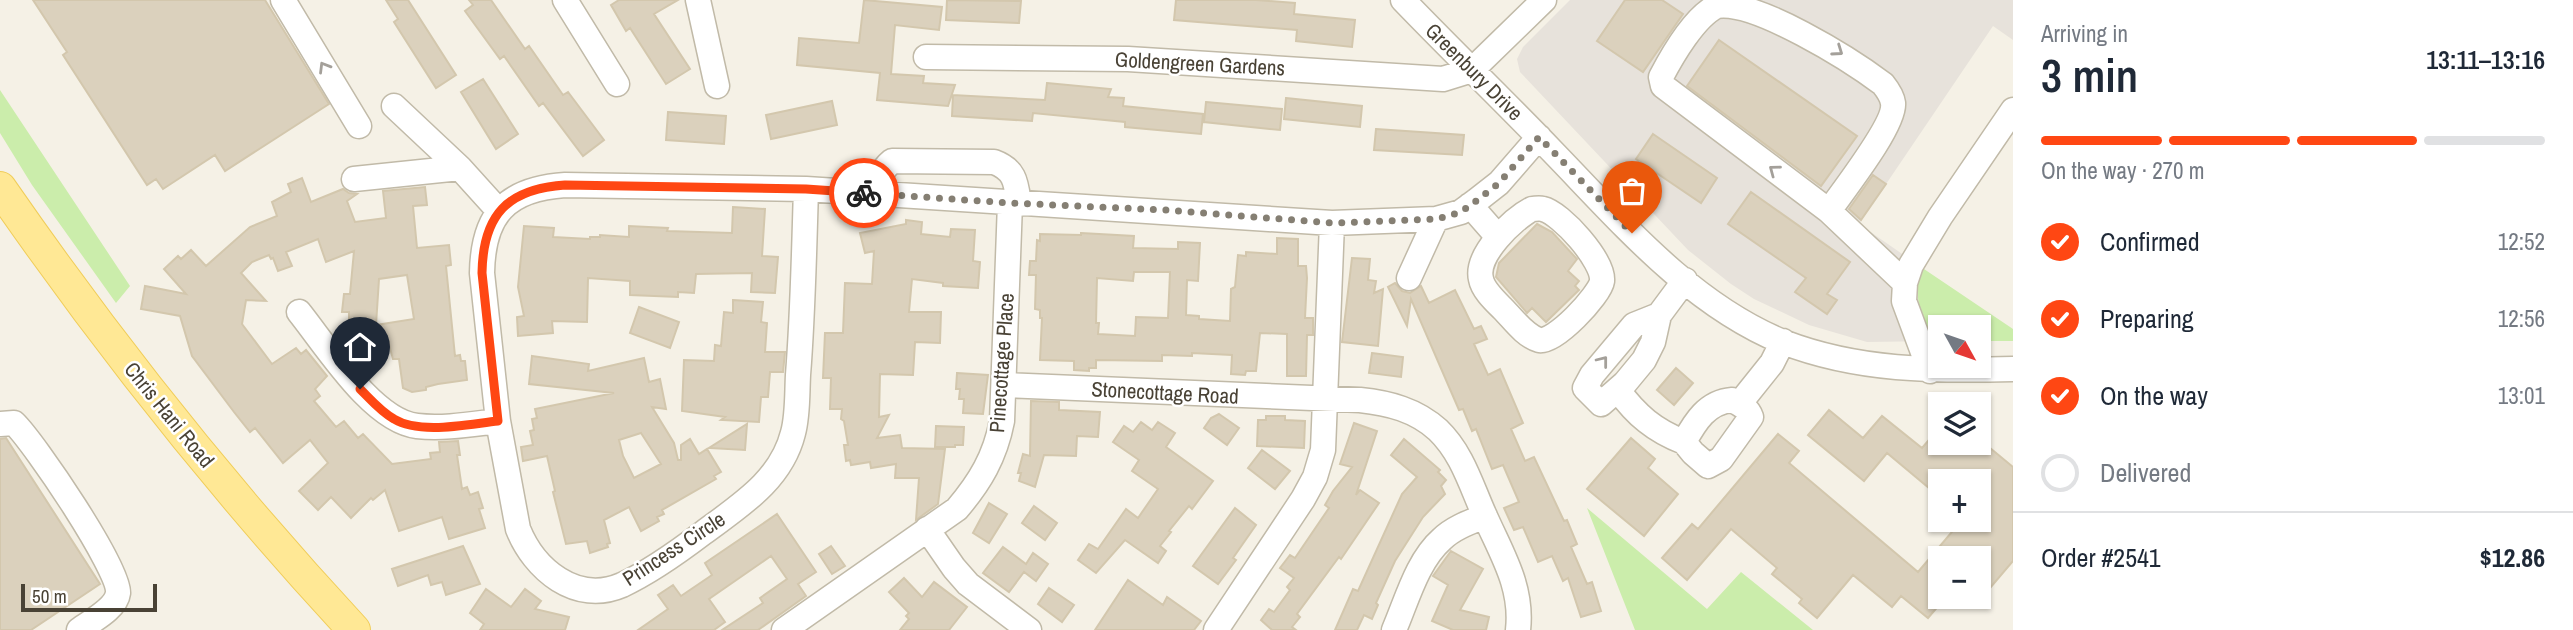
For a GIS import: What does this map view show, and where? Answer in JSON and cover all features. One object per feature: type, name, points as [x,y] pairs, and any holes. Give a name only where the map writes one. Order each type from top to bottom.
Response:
[{"type":"main road","name":"Chris Hani Road","points":[[0,188],[106,337],[198,453],[354,630]]},
{"type":"street","points":[[283,0],[359,126]]},
{"type":"street","points":[[565,0],[617,84]]},
{"type":"street","points":[[698,0],[717,86]]},
{"type":"street","name":"Greenbury Drive","points":[[1403,0],[1632,233],[1685,281],[1732,316],[1783,341],[1836,359],[1928,371]]},
{"type":"street","points":[[1472,70],[1544,0]]},
{"type":"street","points":[[1829,211],[1870,153],[1892,114],[1893,103],[1889,93],[1883,84],[1803,27],[1743,2],[1728,1],[1716,6],[1705,13],[1672,57],[1661,77],[1663,86],[1829,211],[1905,283]]},
{"type":"street","name":"Goldengreen Gardens","points":[[926,57],[1128,59],[1430,79],[1443,79],[1472,70]]},
{"type":"street","points":[[394,106],[460,169],[498,210],[521,195],[540,187],[565,185],[806,189],[1015,204],[1165,210],[1332,223],[1437,219],[1461,212],[1499,183],[1539,137]]},
{"type":"street","points":[[1928,366],[1904,301],[1905,283],[1911,265],[1940,217],[2013,110]]},
{"type":"street","name":"Pinecottage Place","points":[[784,630],[957,509],[977,486],[997,446],[1004,385],[1016,185],[1011,172],[1005,166],[994,162],[892,161],[885,166],[878,180],[877,194]]},
{"type":"street","points":[[354,179],[460,169]]},
{"type":"street","name":"Princess Circle","points":[[498,210],[488,231],[482,254],[482,273],[498,421],[518,529],[524,544],[539,565],[558,581],[573,588],[600,590],[621,586],[676,552],[758,493],[772,476],[793,433],[803,320],[806,189]]},
{"type":"street","points":[[1471,205],[1499,237]]},
{"type":"street","points":[[1532,209],[1543,209],[1555,215],[1593,254],[1602,283],[1569,324],[1554,337],[1545,341],[1536,340],[1498,304],[1481,282],[1482,262],[1499,237],[1521,215],[1532,209]]},
{"type":"street","points":[[1409,278],[1437,219]]},
{"type":"street","points":[[1216,630],[1303,499],[1315,477],[1323,450],[1332,223]]},
{"type":"street","points":[[1659,314],[1634,325],[1592,375],[1585,388],[1601,404],[1618,390],[1647,354],[1653,342],[1659,314],[1685,281]]},
{"type":"street","points":[[299,312],[360,389],[396,421],[416,426],[444,427],[498,421]]},
{"type":"street","points":[[1740,403],[1772,363],[1783,341]]},
{"type":"street","name":"Greenbury Drive","points":[[1992,370],[2013,369]]},
{"type":"street","name":"Stonecottage Road","points":[[1004,385],[1380,402],[1403,408],[1436,428],[1453,445],[1505,555],[1515,585],[1518,630]]},
{"type":"street","points":[[1618,390],[1632,409],[1647,422],[1684,442],[1702,463],[1708,466],[1717,463],[1751,418],[1740,403],[1724,401],[1704,412],[1684,442]]},
{"type":"street","points":[[0,424],[14,423],[41,456],[91,533],[116,582],[116,600],[79,630]]},
{"type":"street","points":[[1394,630],[1431,550],[1443,538],[1485,516]]},
{"type":"street","points":[[927,529],[968,584],[1029,630]]},
{"type":"shaded area","points":[[1570,0],[2013,0],[2013,40],[1993,26],[1859,224],[1921,267],[1922,320],[1928,328],[1928,341],[1867,342],[1809,325],[1754,299],[1731,284],[1688,250],[1520,72],[1517,59],[1523,47]]},
{"type":"green space","points":[[0,90],[130,286],[116,303],[32,185],[0,133]]},
{"type":"green space","points":[[1921,267],[2013,329],[2013,341],[1992,341],[1992,315],[1928,315],[1928,327],[1919,306]]},
{"type":"green space","points":[[1587,508],[1707,609],[1741,572],[1813,630],[1635,630]]},
{"type":"building","points":[[33,0],[265,0],[329,104],[225,171],[215,155],[163,189],[156,179],[147,185],[63,55],[67,52]]},
{"type":"building","points":[[386,0],[408,0],[456,75],[436,88],[394,22],[398,19]]},
{"type":"building","points":[[469,0],[491,0],[525,49],[529,46],[563,95],[568,92],[604,140],[583,156],[543,103],[539,106],[504,56],[500,59],[465,11],[473,5]]},
{"type":"building","points":[[619,0],[678,0],[654,14],[690,69],[666,84],[630,28],[626,31],[611,5]]},
{"type":"building","points":[[864,0],[942,7],[939,30],[895,25],[891,74],[924,76],[923,83],[955,85],[948,106],[877,100],[880,73],[797,65],[799,38],[859,43]]},
{"type":"building","points":[[947,0],[1021,1],[1019,23],[946,20]]},
{"type":"building","points":[[1176,0],[1295,3],[1294,14],[1355,20],[1352,47],[1296,41],[1297,30],[1174,20]]},
{"type":"building","points":[[1625,0],[1662,0],[1683,14],[1643,72],[1597,41]]},
{"type":"building","points":[[1719,40],[1857,136],[1821,186],[1687,86]]},
{"type":"building","points":[[483,79],[518,134],[496,149],[461,92]]},
{"type":"building","points":[[1047,83],[1111,89],[1108,97],[1124,98],[1123,106],[1203,114],[1201,134],[1125,127],[1125,122],[1033,113],[1032,121],[952,116],[953,95],[1045,100]]},
{"type":"building","points":[[1286,98],[1362,106],[1360,127],[1284,119]]},
{"type":"building","points":[[832,101],[837,125],[771,139],[766,115]]},
{"type":"building","points":[[1206,102],[1282,109],[1280,130],[1204,122]]},
{"type":"building","points":[[668,112],[726,116],[724,144],[666,140]]},
{"type":"building","points":[[1376,129],[1464,135],[1462,155],[1374,150]]},
{"type":"building","points":[[1653,134],[1717,178],[1701,203],[1636,159]]},
{"type":"building","points":[[1873,175],[1886,184],[1861,220],[1849,209]]},
{"type":"building","points":[[302,178],[311,202],[343,189],[357,194],[347,201],[355,222],[386,218],[383,191],[425,187],[427,205],[413,206],[417,248],[449,245],[451,265],[446,266],[455,356],[460,355],[461,361],[465,361],[467,380],[438,384],[426,387],[426,390],[412,392],[403,388],[399,359],[393,359],[388,341],[349,338],[349,312],[342,312],[344,294],[350,294],[354,251],[326,262],[318,239],[286,252],[292,266],[278,271],[269,255],[252,262],[241,273],[266,301],[246,300],[242,324],[272,364],[296,348],[301,354],[306,350],[327,376],[315,389],[320,396],[314,401],[336,427],[344,421],[358,438],[363,434],[392,464],[431,459],[430,453],[440,452],[439,442],[458,441],[460,455],[457,455],[462,489],[467,487],[470,495],[478,492],[483,508],[479,509],[485,528],[449,539],[442,517],[399,531],[385,490],[373,500],[371,498],[351,518],[331,497],[318,510],[299,491],[328,463],[310,440],[283,463],[255,428],[250,432],[192,356],[180,316],[141,309],[145,286],[186,294],[164,269],[178,256],[181,259],[191,250],[206,266],[250,227],[277,216],[272,202],[291,192],[288,184]],"holes":[[[407,275],[414,319],[376,325],[379,279]]]},
{"type":"building","points":[[1751,192],[1850,262],[1827,294],[1837,300],[1827,314],[1795,292],[1806,278],[1728,224]]},
{"type":"building","points":[[733,207],[765,209],[762,256],[778,257],[775,293],[751,292],[752,273],[696,274],[694,293],[678,292],[678,297],[630,295],[630,281],[588,278],[587,322],[552,321],[553,333],[518,336],[517,317],[524,316],[518,287],[524,226],[554,228],[553,237],[590,239],[600,235],[629,237],[629,226],[668,228],[667,231],[732,233]]},
{"type":"building","points":[[906,220],[922,222],[921,234],[950,237],[951,229],[975,230],[973,261],[980,262],[978,288],[943,286],[943,283],[912,279],[909,312],[941,312],[940,343],[915,342],[913,375],[880,374],[879,417],[889,415],[877,438],[900,435],[902,448],[945,449],[938,504],[916,520],[919,478],[895,478],[896,464],[871,468],[870,462],[851,465],[850,460],[846,461],[844,445],[848,445],[844,421],[841,419],[842,409],[830,409],[831,378],[823,378],[825,333],[843,333],[845,283],[872,284],[874,251],[865,253],[860,233],[906,224]]},
{"type":"building","points":[[1537,224],[1552,232],[1577,259],[1568,271],[1579,281],[1575,286],[1579,290],[1546,322],[1532,308],[1527,313],[1496,277],[1499,263]]},
{"type":"building","points":[[1040,234],[1134,236],[1133,248],[1178,249],[1178,242],[1200,243],[1198,281],[1187,280],[1186,315],[1199,316],[1199,319],[1230,321],[1231,289],[1235,287],[1238,255],[1246,256],[1246,252],[1277,254],[1277,238],[1298,239],[1298,266],[1306,266],[1305,318],[1313,318],[1313,335],[1307,335],[1306,376],[1287,376],[1287,334],[1260,333],[1256,371],[1246,371],[1245,375],[1231,374],[1232,355],[1192,353],[1192,356],[1162,355],[1162,361],[1096,360],[1096,368],[1089,368],[1089,371],[1074,370],[1074,361],[1040,360],[1042,318],[1040,310],[1035,309],[1036,275],[1029,275],[1030,261],[1036,261]],"holes":[[[1134,272],[1170,272],[1168,318],[1136,317],[1135,336],[1098,334],[1097,278],[1133,281]]]},
{"type":"building","points":[[1352,258],[1370,259],[1368,280],[1376,281],[1374,293],[1383,289],[1378,346],[1342,342]]},
{"type":"building","points":[[1395,283],[1402,291],[1410,293],[1421,286],[1429,303],[1455,290],[1474,329],[1481,326],[1487,339],[1474,344],[1488,375],[1500,369],[1523,423],[1511,429],[1525,461],[1534,457],[1564,521],[1567,520],[1577,544],[1571,547],[1587,584],[1592,582],[1601,611],[1581,617],[1568,578],[1563,581],[1552,556],[1538,562],[1523,527],[1514,530],[1504,508],[1519,502],[1503,465],[1492,469],[1476,429],[1472,431],[1463,409],[1459,410],[1411,299],[1407,326],[1388,287]]},
{"type":"building","points":[[733,300],[763,302],[761,322],[767,323],[765,352],[785,352],[783,372],[770,372],[768,397],[761,397],[759,422],[721,420],[725,417],[682,411],[684,360],[714,361],[715,345],[721,346],[724,312],[733,313]]},
{"type":"building","points":[[639,307],[679,322],[670,348],[630,333]]},
{"type":"building","points":[[1372,353],[1403,357],[1401,377],[1369,373]]},
{"type":"building","points":[[532,356],[589,364],[588,371],[644,358],[649,382],[660,379],[666,409],[652,407],[674,443],[678,460],[681,460],[681,445],[690,439],[699,454],[707,449],[721,472],[714,476],[716,479],[662,510],[664,514],[657,517],[659,521],[641,531],[629,507],[604,520],[610,543],[607,544],[608,547],[590,553],[587,541],[566,544],[547,456],[523,461],[521,447],[533,445],[530,431],[534,430],[532,419],[537,418],[535,409],[614,393],[529,384]],"holes":[[[641,433],[661,464],[634,478],[623,456],[619,440]]]},
{"type":"building","points":[[1676,368],[1693,383],[1674,405],[1657,390]]},
{"type":"building","points":[[957,373],[988,375],[983,414],[963,413],[964,399],[959,399],[960,389],[956,389]]},
{"type":"building","points":[[1031,401],[1059,402],[1059,410],[1100,412],[1098,437],[1077,436],[1076,456],[1044,455],[1035,487],[1019,481],[1021,473],[1018,473],[1023,454],[1030,456]]},
{"type":"building","points":[[1829,410],[1863,438],[1882,416],[1922,448],[1928,441],[1928,455],[1991,455],[1991,449],[2013,467],[2013,561],[1991,587],[1991,546],[1940,546],[1952,532],[1991,532],[1991,469],[1928,469],[1928,487],[1887,453],[1864,481],[1808,435]]},
{"type":"building","points":[[1219,414],[1239,428],[1227,445],[1204,428],[1211,418]]},
{"type":"building","points":[[1266,416],[1285,416],[1285,420],[1305,421],[1304,448],[1257,446],[1258,420],[1266,420]]},
{"type":"building","points":[[1141,422],[1152,430],[1158,422],[1175,433],[1166,447],[1213,481],[1192,509],[1189,506],[1169,531],[1171,532],[1160,546],[1166,551],[1158,563],[1125,540],[1096,573],[1078,560],[1089,544],[1098,549],[1126,509],[1138,518],[1158,489],[1132,471],[1139,460],[1113,442],[1124,426],[1133,432]]},
{"type":"building","points":[[1354,423],[1377,431],[1356,495],[1360,490],[1379,503],[1341,559],[1339,557],[1297,614],[1300,617],[1292,627],[1296,630],[1272,630],[1261,620],[1269,609],[1274,612],[1290,590],[1287,587],[1294,578],[1280,568],[1290,555],[1295,558],[1329,508],[1325,505],[1333,491],[1352,467],[1340,464]]},
{"type":"building","points":[[747,424],[745,450],[709,448]]},
{"type":"building","points":[[936,426],[964,427],[963,445],[935,447]]},
{"type":"building","points":[[1778,434],[1799,451],[1789,463],[1918,572],[1928,560],[1928,609],[1936,609],[1928,618],[1901,596],[1892,607],[1853,575],[1817,618],[1799,603],[1802,599],[1772,574],[1777,568],[1731,529],[1687,580],[1662,558],[1692,524],[1698,529]]},
{"type":"building","points":[[6,438],[100,584],[31,630],[0,630],[0,439]]},
{"type":"building","points":[[1631,438],[1655,459],[1648,468],[1678,494],[1644,536],[1587,489]]},
{"type":"building","points":[[1404,439],[1440,470],[1438,472],[1446,480],[1441,486],[1445,494],[1423,517],[1395,561],[1376,603],[1378,605],[1372,619],[1364,615],[1357,630],[1335,630],[1353,589],[1358,591],[1402,494],[1417,477],[1391,455]]},
{"type":"building","points":[[1262,450],[1290,471],[1275,489],[1248,468]]},
{"type":"building","points":[[989,503],[1007,514],[989,543],[973,533]]},
{"type":"building","points":[[1034,506],[1057,523],[1045,540],[1022,523]]},
{"type":"building","points":[[1235,508],[1256,525],[1233,558],[1236,560],[1218,584],[1193,566]]},
{"type":"building","points":[[777,514],[816,572],[798,584],[806,596],[758,630],[722,630],[763,603],[760,598],[787,579],[771,556],[709,599],[725,622],[714,630],[638,630],[668,609],[658,595],[673,585],[681,596],[712,575],[705,563]]},
{"type":"building","points":[[463,546],[480,584],[446,595],[442,582],[431,585],[428,575],[398,586],[392,569]]},
{"type":"building","points":[[831,546],[845,566],[832,574],[819,554]]},
{"type":"building","points":[[1003,547],[1026,564],[1033,553],[1048,564],[1036,581],[1024,572],[1009,592],[983,573]]},
{"type":"building","points":[[1451,551],[1483,569],[1460,610],[1489,617],[1486,630],[1453,630],[1432,621],[1448,585],[1433,576]]},
{"type":"building","points":[[904,578],[922,597],[934,582],[967,607],[949,630],[900,630],[909,619],[906,616],[909,613],[889,592]]},
{"type":"building","points":[[1128,580],[1163,605],[1167,597],[1201,621],[1194,630],[1095,630]]},
{"type":"building","points":[[1049,588],[1074,605],[1062,622],[1038,604]]},
{"type":"building","points":[[486,589],[511,607],[525,589],[541,601],[535,609],[569,617],[565,630],[480,630],[484,624],[470,613]]},
{"type":"way so far","points":[[864,193],[1165,210],[1332,223],[1437,219],[1461,212],[1499,183],[1539,137],[1632,233]]},
{"type":"route","points":[[360,389],[396,421],[416,426],[444,427],[498,421],[482,254],[488,231],[498,210],[521,195],[540,187],[565,185],[806,189],[864,193]]}]
